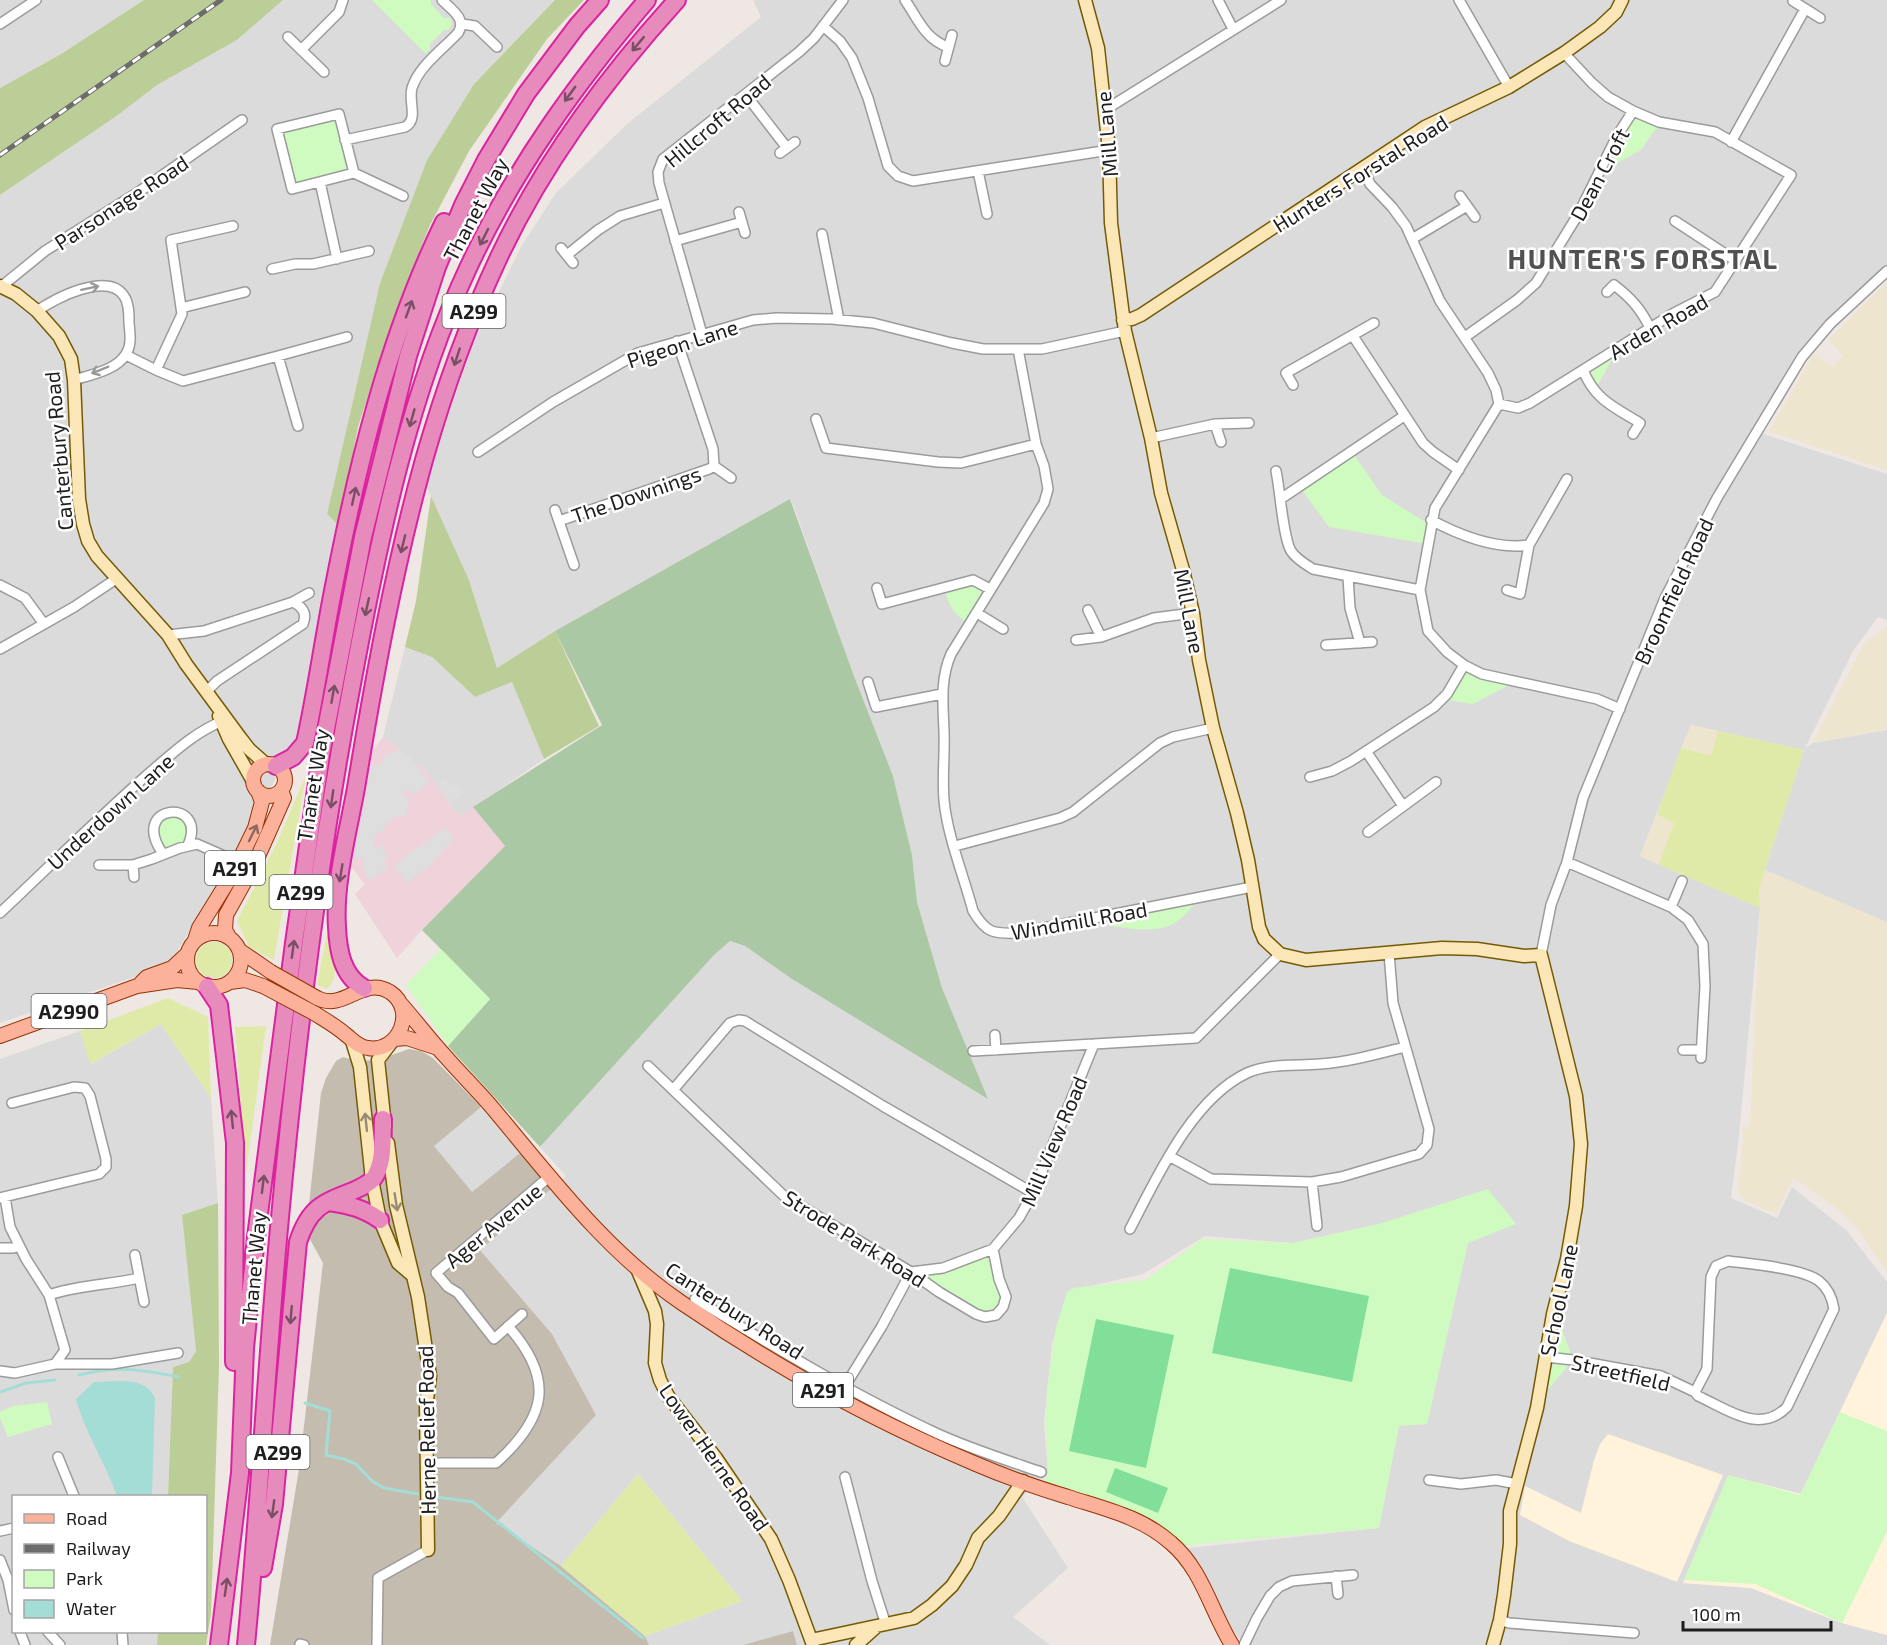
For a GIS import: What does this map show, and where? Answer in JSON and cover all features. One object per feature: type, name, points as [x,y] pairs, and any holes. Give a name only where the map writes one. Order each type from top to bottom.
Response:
[{"type":"highway","name":"Thanet Way","points":[[219,1645],[240,1473],[245,1348],[256,1237],[292,954],[321,755],[363,537],[402,378],[440,259],[463,206],[486,160],[526,94],[577,26],[600,0]]},
{"type":"highway","name":"Thanet Way","points":[[246,1645],[259,1510],[278,1238],[298,1034],[342,734],[393,488],[413,415],[435,348],[485,233],[511,185],[548,126],[583,77],[647,0]]},
{"type":"highway","name":"A299","points":[[357,992],[344,967],[337,931],[337,907],[372,693],[401,553],[425,459],[459,352],[475,310],[516,224],[556,156],[610,79],[676,0]]},
{"type":"highway","name":"A299","points":[[271,765],[293,757],[304,743],[359,470],[394,350],[436,239],[467,176],[486,160]]},
{"type":"highway","points":[[372,693],[372,731],[376,743]]},
{"type":"highway","name":"A299","points":[[202,984],[219,1005],[235,1143],[236,1237],[231,1555]]},
{"type":"highway","points":[[372,1180],[380,1161],[383,1119]]},
{"type":"highway","name":"A299","points":[[246,1645],[274,1504],[296,1257],[303,1228],[313,1212],[324,1202],[361,1188],[372,1180]]},
{"type":"highway","points":[[324,1202],[352,1205],[366,1210],[380,1220]]},
{"type":"main road","points":[[271,765],[256,771],[256,787],[267,796],[273,796],[281,791]]},
{"type":"main road","name":"A291","points":[[271,765],[283,772],[285,777],[281,791]]},
{"type":"main road","name":"A291","points":[[195,940],[199,928],[238,862],[259,819],[262,802],[256,787]]},
{"type":"main road","name":"Thanet Way","points":[[229,937],[225,930],[226,915],[265,841],[284,798],[281,791]]},
{"type":"main road","points":[[230,982],[239,971],[241,964],[239,950],[229,937],[212,933],[195,940],[187,954],[188,970],[202,984],[215,988],[230,982],[246,980],[263,986],[314,1013],[349,1038],[368,1048],[378,1048],[407,1038],[438,1048]]},
{"type":"main road","name":"Canterbury Road","points":[[239,950],[271,972],[317,998],[333,1002],[357,992],[379,987],[396,996],[438,1048],[598,1231],[638,1271],[740,1342],[841,1393],[932,1446],[980,1466],[1025,1469],[1140,1522],[1173,1544],[1186,1558],[1199,1578],[1232,1645]]},
{"type":"main road","name":"A2990","points":[[137,986],[147,977],[172,968],[187,954]]},
{"type":"main road","name":"A2990","points":[[0,1036],[137,986],[177,980],[202,984]]},
{"type":"main road","points":[[393,1041],[401,1031],[404,1021],[400,1003]]},
{"type":"street","points":[[0,24],[36,0]]},
{"type":"street","points":[[301,50],[339,12],[343,0]]},
{"type":"street","points":[[345,140],[409,125],[413,116],[411,101],[414,82],[421,70],[458,33],[462,24],[459,17],[442,0]]},
{"type":"street","name":"Hillcroft Road","points":[[702,334],[664,203],[658,172],[663,159],[798,54],[823,27],[843,0]]},
{"type":"street","points":[[905,0],[928,36],[936,43],[948,47]]},
{"type":"street","name":"Mill Lane","points":[[1085,0],[1098,48],[1109,150],[1111,223],[1124,326],[1151,438],[1161,493],[1193,613],[1199,660],[1213,728],[1237,813],[1259,927],[1264,939],[1280,954]]},
{"type":"street","points":[[1218,0],[1233,29]]},
{"type":"street","points":[[1105,110],[1281,0]]},
{"type":"street","points":[[1459,0],[1509,87]]},
{"type":"street","name":"Hunters Forstal Road","points":[[1124,326],[1425,127],[1509,87],[1564,53],[1600,27],[1616,12],[1622,0]]},
{"type":"street","points":[[1792,1],[1820,18]]},
{"type":"street","points":[[1731,142],[1805,9]]},
{"type":"street","points":[[462,24],[475,26],[497,47]]},
{"type":"street","points":[[823,27],[840,41],[852,58],[868,98],[888,166],[898,176],[914,181],[1109,150]]},
{"type":"street","points":[[945,61],[952,35]]},
{"type":"street","points":[[288,37],[324,72]]},
{"type":"street","name":"Arden Road","points":[[1499,404],[1518,408],[1530,403],[1674,313],[1715,292],[1791,175],[1715,132],[1659,122],[1633,111],[1600,90],[1564,53]]},
{"type":"street","points":[[746,94],[787,148]]},
{"type":"street","name":"Dean Croft","points":[[1465,337],[1517,300],[1536,283],[1579,213],[1617,136],[1633,111]]},
{"type":"street","points":[[354,174],[339,114],[277,129],[292,189],[354,174],[403,196]]},
{"type":"street","name":"Parsonage Road","points":[[1,286],[45,251],[140,191],[242,120]]},
{"type":"street","points":[[1363,168],[1370,184],[1392,207],[1412,239],[1440,301],[1488,373],[1496,390],[1499,404],[1435,508],[1431,520],[1420,590],[1428,632],[1447,652],[1464,665],[1482,674],[1597,699],[1620,709]]},
{"type":"street","points":[[978,171],[987,214]]},
{"type":"street","points":[[320,182],[337,259]]},
{"type":"street","points":[[1460,196],[1475,217]]},
{"type":"street","points":[[567,255],[620,216],[664,203]]},
{"type":"street","points":[[1412,239],[1467,206]]},
{"type":"street","points":[[739,212],[745,234]]},
{"type":"street","points":[[1675,221],[1736,261]]},
{"type":"street","points":[[675,241],[742,222]]},
{"type":"street","points":[[156,370],[182,314],[171,240],[233,226]]},
{"type":"street","points":[[822,234],[839,320]]},
{"type":"street","points":[[272,269],[295,264],[313,264],[369,251]]},
{"type":"street","name":"Broomfield Road","points":[[1541,955],[1551,905],[1567,862],[1582,798],[1665,598],[1701,527],[1802,357],[1830,324],[1887,271]]},
{"type":"street","points":[[37,311],[54,300],[102,285],[118,289],[126,299],[130,340],[126,355],[119,362],[105,369],[74,380]]},
{"type":"street","points":[[1607,292],[1614,285],[1631,299],[1643,313],[1650,328]]},
{"type":"street","name":"Canterbury Road","points":[[1,286],[16,294],[37,311],[65,346],[71,359],[79,499],[88,541],[116,579],[155,618],[168,635],[216,706],[256,787]]},
{"type":"street","points":[[182,308],[244,292]]},
{"type":"street","name":"Pigeon Lane","points":[[478,452],[531,415],[638,353],[753,320],[777,318],[873,323],[982,349],[1042,349],[1124,326]]},
{"type":"street","points":[[1293,385],[1286,373],[1374,323]]},
{"type":"street","points":[[1353,336],[1423,443],[1459,470]]},
{"type":"street","points":[[126,355],[183,381],[347,337]]},
{"type":"street","name":"The Downings","points":[[677,340],[713,449],[714,466],[730,478]]},
{"type":"street","name":"Windmill Road","points":[[1018,349],[1036,444],[1044,466],[1048,489],[1044,502],[951,654],[945,669],[942,694],[945,756],[944,799],[973,911],[988,930],[998,934],[1018,933],[1252,886]]},
{"type":"street","points":[[278,356],[298,426]]},
{"type":"street","points":[[1583,370],[1589,385],[1598,396],[1640,423],[1633,434]]},
{"type":"street","points":[[1282,498],[1404,416]]},
{"type":"street","points":[[816,419],[826,448],[938,462],[961,463],[1036,444]]},
{"type":"street","points":[[1151,438],[1215,424],[1249,423]]},
{"type":"street","points":[[1215,424],[1221,442]]},
{"type":"street","name":"The Downings","points":[[559,521],[714,466]]},
{"type":"street","points":[[1276,471],[1287,540],[1292,552],[1313,569],[1420,590]]},
{"type":"street","points":[[1507,590],[1520,594],[1529,545],[1567,479]]},
{"type":"street","name":"The Downings","points":[[555,510],[574,565]]},
{"type":"street","points":[[1431,520],[1450,530],[1476,539],[1512,548],[1529,545]]},
{"type":"street","points":[[1348,577],[1350,608],[1360,643]]},
{"type":"street","points":[[0,649],[116,579]]},
{"type":"street","points":[[877,588],[882,604],[973,580],[990,589]]},
{"type":"street","points":[[0,585],[25,598],[44,624]]},
{"type":"street","points":[[168,635],[204,631],[293,602],[309,593]]},
{"type":"street","points":[[206,692],[218,681],[303,624],[304,613],[301,607],[293,602]]},
{"type":"street","points":[[1088,610],[1101,637]]},
{"type":"street","points":[[977,613],[1003,629]]},
{"type":"street","points":[[1076,640],[1101,637],[1154,618],[1193,613]]},
{"type":"street","points":[[1326,645],[1372,642]]},
{"type":"street","points":[[1310,777],[1332,771],[1434,707],[1448,694],[1464,665]]},
{"type":"street","points":[[868,682],[876,707],[942,694]]},
{"type":"street","name":"Canterbury Road","points":[[224,720],[249,749],[271,765]]},
{"type":"street","name":"Underdown Lane","points":[[0,913],[77,838],[169,756],[194,736],[224,720]]},
{"type":"street","points":[[955,846],[1060,818],[1073,812],[1160,743],[1173,737],[1213,728]]},
{"type":"street","points":[[1366,751],[1403,806]]},
{"type":"street","points":[[1368,832],[1436,782]]},
{"type":"street","points":[[163,854],[152,831],[154,823],[161,815],[170,811],[185,815],[190,821],[191,831],[188,845]]},
{"type":"street","points":[[99,866],[133,865],[188,845],[201,844],[238,862]]},
{"type":"street","points":[[1567,862],[1671,907],[1688,920],[1703,944],[1705,986],[1701,1054],[1683,1050]]},
{"type":"street","points":[[133,865],[134,877]]},
{"type":"street","points":[[1671,907],[1682,881]]},
{"type":"street","points":[[1280,954],[1306,960],[1442,948],[1477,949],[1524,956],[1541,955]]},
{"type":"street","points":[[1169,1156],[1211,1179],[1312,1182],[1341,1177],[1419,1154],[1427,1145],[1429,1129],[1393,1003],[1389,953]]},
{"type":"street","name":"Mill View Road","points":[[973,1051],[1196,1038],[1280,954]]},
{"type":"street","name":"School Lane","points":[[1493,1645],[1500,1620],[1510,1544],[1510,1511],[1537,1408],[1553,1314],[1567,1259],[1576,1206],[1581,1144],[1576,1095],[1541,955]]},
{"type":"street","points":[[674,1090],[730,1023],[745,1021],[1033,1193]]},
{"type":"street","points":[[995,1035],[996,1050]]},
{"type":"street","name":"Herne Relief Road","points":[[349,1038],[357,1054],[362,1081],[372,1180],[380,1220],[398,1263],[413,1276]]},
{"type":"street","name":"Herne Relief Road","points":[[393,1041],[381,1053],[378,1060],[383,1119],[396,1205],[426,1341],[429,1376],[426,1407],[428,1550]]},
{"type":"street","name":"Mill View Road","points":[[911,1272],[943,1268],[993,1249],[1019,1218],[1033,1193],[1094,1044]]},
{"type":"street","points":[[1130,1229],[1169,1156],[1196,1115],[1225,1088],[1248,1073],[1277,1066],[1321,1064],[1405,1047]]},
{"type":"street","name":"Strode Park Road","points":[[648,1066],[784,1196],[911,1272],[939,1292],[985,1317],[996,1315],[1003,1307],[1006,1297],[999,1279],[993,1249]]},
{"type":"street","points":[[12,1103],[74,1087],[85,1088],[90,1096],[106,1159],[106,1167],[99,1174],[2,1197],[10,1227],[19,1246],[49,1294],[65,1350],[55,1364]]},
{"type":"street","name":"Ager Avenue","points":[[508,1326],[494,1339],[458,1293],[448,1287],[436,1273],[550,1176]]},
{"type":"street","points":[[1312,1182],[1317,1226]]},
{"type":"street","points":[[0,1248],[19,1246]]},
{"type":"street","points":[[135,1255],[144,1302]]},
{"type":"street","name":"Streetfield","points":[[1546,1357],[1583,1361],[1661,1376],[1744,1417],[1764,1421],[1780,1414],[1787,1407],[1834,1309],[1827,1288],[1811,1276],[1770,1267],[1728,1261],[1716,1266],[1711,1277],[1707,1369],[1695,1392]]},
{"type":"street","name":"Lower Herne Road","points":[[638,1271],[655,1311],[657,1324],[655,1363],[660,1380],[668,1396],[716,1458],[771,1539],[812,1643],[914,1618],[952,1586],[966,1565],[978,1538],[999,1516],[1025,1469]]},
{"type":"street","points":[[841,1393],[882,1326],[911,1272]]},
{"type":"street","points":[[49,1294],[69,1288],[139,1278]]},
{"type":"street","name":"Canterbury Road","points":[[695,1299],[841,1393]]},
{"type":"street","points":[[428,1463],[496,1463],[508,1452],[537,1412],[541,1391],[535,1367],[526,1346],[508,1326],[522,1314]]},
{"type":"street","points":[[0,1371],[15,1373],[55,1364],[112,1364],[178,1353]]},
{"type":"street","points":[[58,1457],[73,1495]]},
{"type":"street","name":"Canterbury Road","points":[[1025,1469],[1041,1472]]},
{"type":"street","points":[[845,1477],[872,1581],[881,1626]]},
{"type":"street","points":[[1430,1480],[1461,1484],[1496,1480],[1517,1484]]},
{"type":"street","points":[[377,1645],[378,1578],[428,1550]]},
{"type":"street","points":[[0,1561],[8,1580],[12,1600]]},
{"type":"street","points":[[1244,1645],[1270,1596],[1280,1587],[1292,1581],[1353,1575]]},
{"type":"street","points":[[1336,1576],[1338,1594]]},
{"type":"street","points":[[1500,1620],[1509,1623],[1634,1633]]},
{"type":"street","name":"Lower Herne Road","points":[[856,1645],[881,1626]]},
{"type":"street","points":[[50,1633],[60,1645]]},
{"type":"street","points":[[300,1644],[304,1645]]},
{"type":"shaded area","points":[[0,0],[144,0],[61,54],[0,88]]},
{"type":"shaded area","points":[[283,0],[555,0],[474,84],[427,160],[380,283],[327,514],[339,526],[296,740],[240,845],[174,957],[152,971],[0,1023],[0,195],[118,115],[157,85],[237,40]]},
{"type":"shaded area","points":[[753,0],[1887,0],[1887,268],[1822,327],[1754,431],[1887,474],[1887,620],[1878,617],[1853,651],[1805,748],[1813,743],[1887,730],[1887,923],[1765,870],[1804,750],[1691,725],[1640,856],[1760,908],[1731,1198],[1777,1218],[1792,1187],[1847,1231],[1887,1282],[1887,1313],[1800,1495],[1684,1583],[1751,1588],[1842,1623],[1887,1635],[1887,1645],[1245,1645],[1232,1629],[1188,1548],[1379,1528],[1399,1425],[1427,1424],[1468,1242],[1379,1224],[1292,1243],[1205,1236],[1143,1274],[1077,1289],[1052,1343],[1044,1423],[1048,1474],[1022,1497],[1068,1568],[1013,1617],[1050,1645],[797,1645],[793,1631],[743,1645],[649,1645],[645,1636],[742,1601],[638,1474],[561,1566],[496,1523],[596,1415],[552,1334],[480,1250],[566,1176],[540,1147],[714,955],[730,941],[745,946],[792,979],[987,1098],[942,988],[917,902],[912,855],[893,776],[854,676],[791,499],[555,631],[497,668],[469,580],[425,483],[473,344],[522,245],[556,193],[627,124],[761,17]]},
{"type":"shaded area","points":[[1887,282],[1887,470],[1769,431],[1814,354],[1833,367],[1843,355],[1828,340]]},
{"type":"shaded area","points":[[1887,626],[1887,729],[1813,743],[1863,645]]},
{"type":"shaded area","points":[[405,647],[432,657],[475,697],[512,682],[544,759],[460,817],[426,772],[383,737]]},
{"type":"shaded area","points":[[1691,725],[1718,731],[1711,757],[1681,748]]},
{"type":"shaded area","points":[[383,737],[426,772],[460,817],[473,807],[505,846],[397,958],[355,894],[365,884],[349,864],[369,756]]},
{"type":"shaded area","points":[[398,751],[409,756],[429,783],[412,795],[408,789],[403,792],[402,796],[409,797],[406,817],[398,816],[385,825],[384,833],[376,831],[374,849],[380,845],[388,857],[383,861],[387,868],[370,880],[365,874],[362,858],[354,857],[371,765],[379,766],[386,755]]},
{"type":"shaded area","points":[[445,778],[449,784],[460,787],[464,793],[450,803],[437,784]]},
{"type":"shaded area","points":[[1657,814],[1674,823],[1659,865],[1640,856]]},
{"type":"shaded area","points":[[446,827],[454,838],[430,866],[406,883],[394,865]]},
{"type":"shaded area","points":[[1765,870],[1887,922],[1887,1272],[1850,1221],[1835,1207],[1793,1178],[1776,1214],[1746,1201],[1738,1193],[1743,1143],[1742,1127],[1750,1127],[1759,888]]},
{"type":"shaded area","points":[[161,1024],[211,1098],[218,1203],[182,1215],[196,1351],[189,1362],[173,1367],[168,1495],[12,1495],[12,1633],[158,1633],[157,1645],[0,1645],[0,1059],[80,1031],[91,1064]]},
{"type":"shaded area","points":[[409,1049],[421,1051],[433,1058],[481,1107],[434,1146],[472,1192],[520,1153],[551,1189],[480,1250],[552,1334],[596,1415],[496,1523],[561,1566],[645,1636],[649,1645],[270,1645],[299,1469],[323,1263],[306,1232],[321,1093],[326,1078],[336,1061],[343,1057],[357,1061],[378,1060]]},
{"type":"shaded area","points":[[481,1107],[520,1153],[472,1192],[433,1146]]},
{"type":"shaded area","points":[[1887,1313],[1887,1635],[1842,1623],[1751,1588],[1683,1583],[1731,1476],[1801,1494]]},
{"type":"shaded area","points":[[1608,1434],[1723,1475],[1677,1582],[1569,1541],[1520,1515],[1525,1486],[1581,1513],[1594,1460],[1600,1444]]},
{"type":"shaded area","points":[[1506,1630],[1570,1632],[1567,1645],[1501,1645]]},
{"type":"shaded area","points":[[793,1631],[797,1645],[743,1645]]},
{"type":"green space","points":[[144,0],[283,0],[237,40],[157,85],[118,115],[0,195],[0,88],[61,54]]},
{"type":"green space","points":[[372,0],[431,0],[431,4],[444,18],[450,18],[452,25],[430,44],[430,49],[426,54]]},
{"type":"green space","points":[[555,0],[584,0],[547,39],[469,151],[429,227],[387,336],[358,427],[339,526],[327,514],[380,283],[427,160],[474,84]]},
{"type":"green space","points":[[339,114],[354,173],[292,188],[277,129]]},
{"type":"green space","points":[[1641,118],[1665,123],[1655,130],[1641,150],[1619,162],[1608,155],[1629,121]]},
{"type":"green space","points":[[1617,350],[1594,392],[1583,370]]},
{"type":"green space","points":[[1352,452],[1382,495],[1430,525],[1427,544],[1329,527],[1299,486]]},
{"type":"green space","points":[[431,496],[469,580],[497,668],[555,631],[599,726],[544,759],[512,682],[475,697],[432,657],[405,647],[416,601]]},
{"type":"green space","points":[[790,499],[893,776],[912,855],[917,902],[942,988],[988,1099],[792,979],[745,946],[730,941],[714,955],[540,1147],[448,1046],[490,999],[422,930],[505,846],[473,807],[602,725],[555,631]]},
{"type":"green space","points":[[973,580],[990,589],[970,624],[952,609],[944,588]]},
{"type":"green space","points":[[1464,665],[1515,682],[1473,704],[1442,699]]},
{"type":"green space","points":[[1718,731],[1804,750],[1759,888],[1760,908],[1659,865],[1674,823],[1657,814],[1681,748],[1711,756]]},
{"type":"green space","points":[[306,775],[274,960],[249,947],[237,921],[276,845]]},
{"type":"green space","points":[[161,815],[185,815],[190,840],[163,854],[154,823]]},
{"type":"green space","points":[[1200,897],[1181,919],[1164,927],[1129,928],[1083,920]]},
{"type":"green space","points":[[327,933],[335,969],[332,983],[327,989],[317,985]]},
{"type":"green space","points":[[214,942],[227,947],[232,960],[227,973],[214,978],[201,973],[196,960],[201,947]]},
{"type":"green space","points":[[441,949],[490,999],[448,1046],[406,985]]},
{"type":"green space","points":[[168,998],[208,1017],[211,1098],[161,1024],[90,1064],[80,1031]]},
{"type":"green space","points":[[266,1026],[246,1173],[235,1027]]},
{"type":"green space","points":[[1488,1189],[1516,1224],[1468,1243],[1427,1424],[1399,1426],[1379,1528],[1184,1546],[1158,1533],[1041,1488],[1048,1474],[1047,1389],[1056,1328],[1067,1292],[1073,1288],[1146,1280],[1202,1239],[1293,1243],[1379,1224]]},
{"type":"green space","points":[[218,1203],[219,1366],[211,1614],[206,1645],[157,1645],[158,1633],[207,1633],[207,1495],[168,1495],[173,1367],[189,1362],[196,1351],[182,1215]]},
{"type":"green space","points":[[993,1249],[1003,1307],[985,1317],[911,1272],[943,1268]]},
{"type":"green space","points":[[1230,1268],[1369,1296],[1352,1382],[1212,1353]]},
{"type":"green space","points":[[1557,1316],[1573,1360],[1545,1393],[1550,1368],[1555,1364],[1560,1353],[1553,1345]]},
{"type":"green space","points":[[1096,1319],[1174,1335],[1146,1468],[1069,1451]]},
{"type":"green space","points":[[47,1402],[52,1424],[8,1437],[0,1418],[0,1412],[13,1406]]},
{"type":"green space","points":[[1840,1412],[1887,1431],[1887,1532],[1842,1623],[1755,1584],[1684,1580],[1728,1475],[1800,1495]]},
{"type":"green space","points":[[1115,1468],[1168,1488],[1158,1513],[1106,1492]]},
{"type":"green space","points":[[638,1474],[742,1601],[645,1636],[561,1566]]},
{"type":"water","points":[[129,1381],[144,1386],[150,1391],[155,1398],[152,1495],[117,1495],[76,1399],[94,1382]]},
{"type":"waterway","points":[[79,1375],[117,1369],[179,1377]]},
{"type":"waterway","points":[[0,1392],[26,1383],[55,1380]]},
{"type":"waterway","points":[[305,1403],[330,1411],[326,1455],[356,1464],[372,1481],[384,1488],[418,1494]]},
{"type":"waterway","points":[[436,1497],[473,1502],[643,1638]]},
{"type":"railway","points":[[0,155],[221,0]]},
{"type":"district","name":"HUNTER'S FORSTAL","points":[[1643,258]]}]
